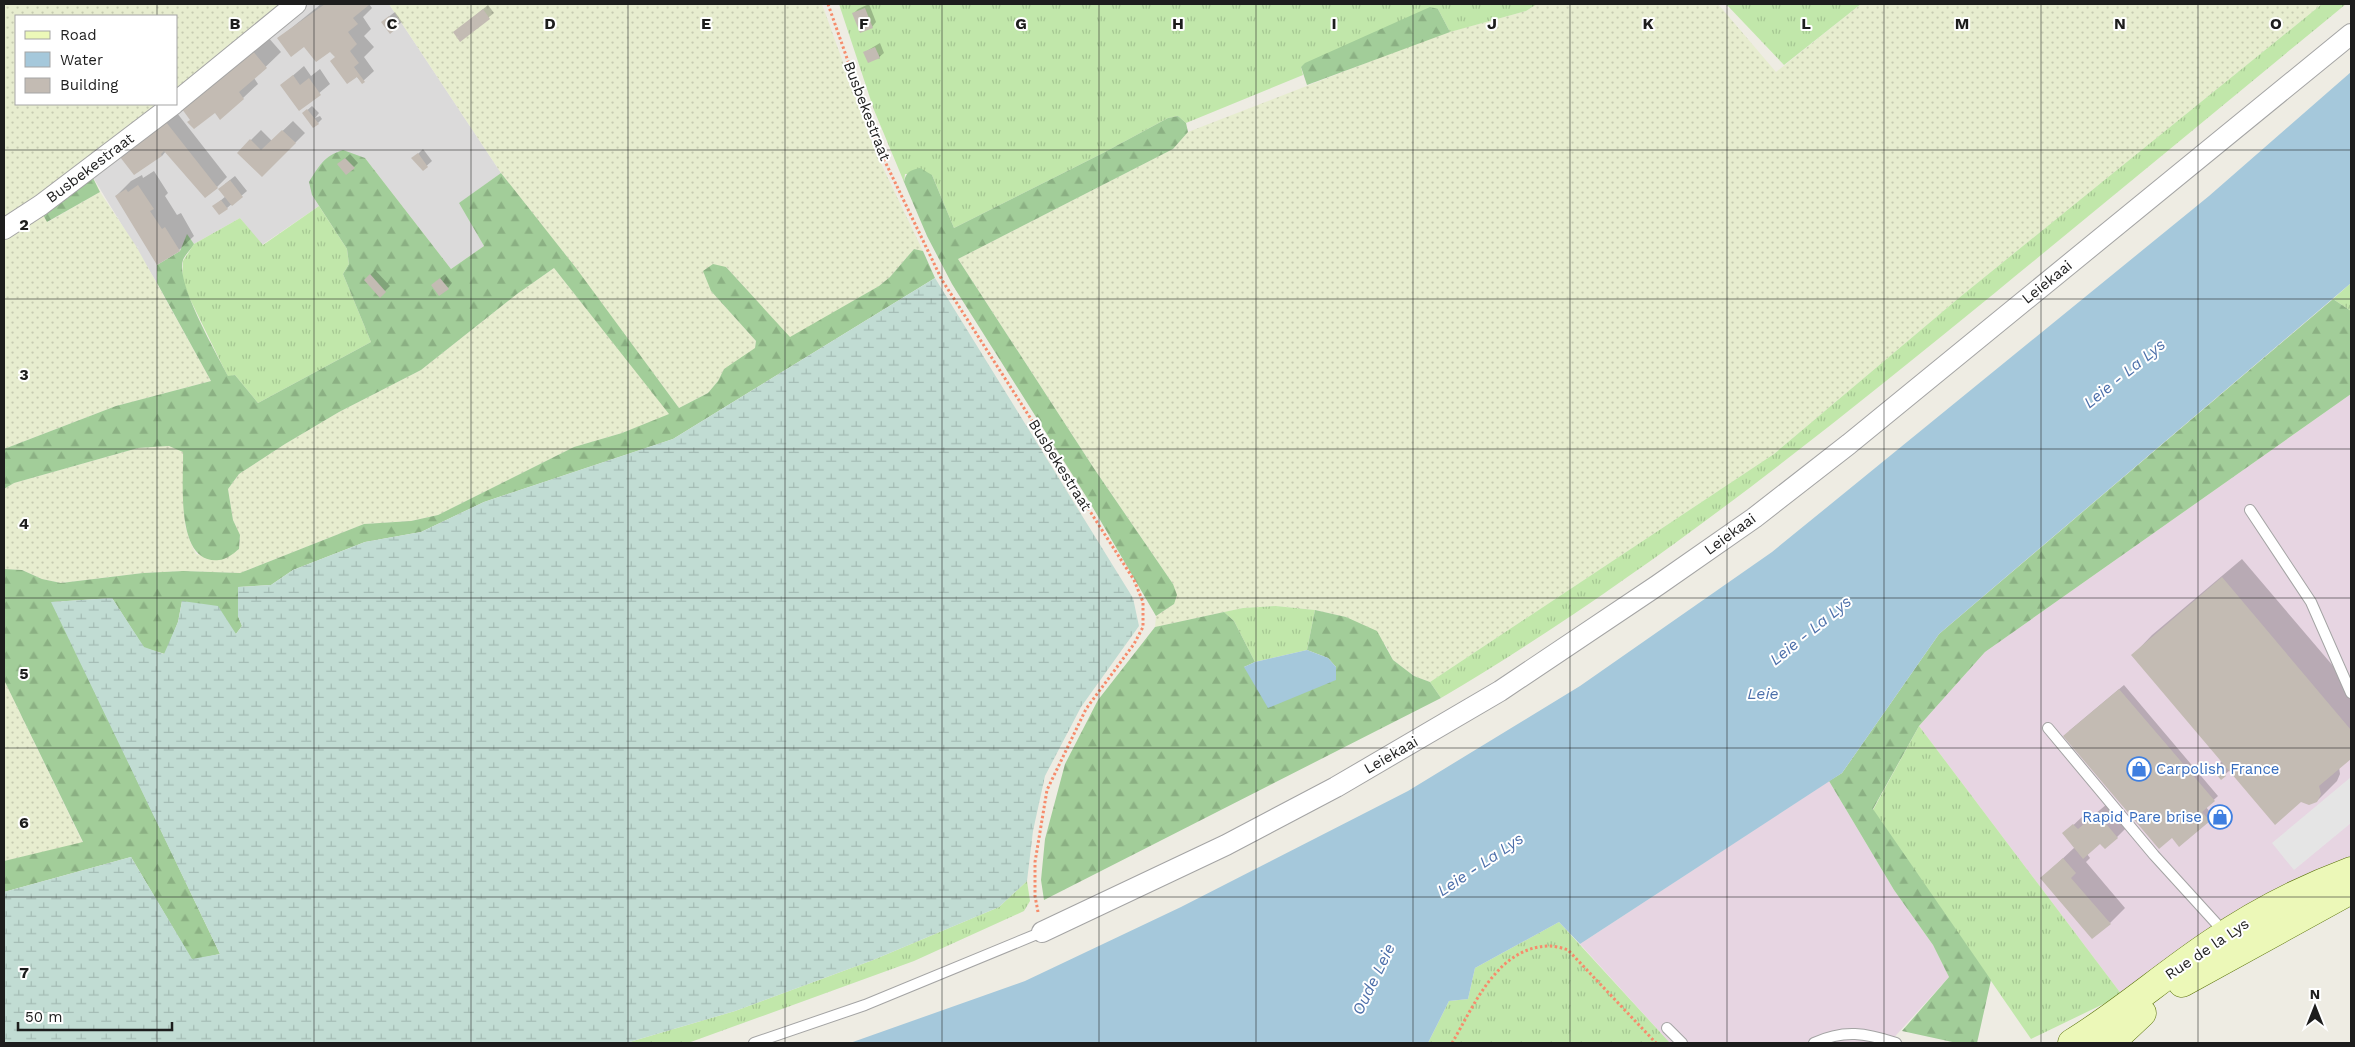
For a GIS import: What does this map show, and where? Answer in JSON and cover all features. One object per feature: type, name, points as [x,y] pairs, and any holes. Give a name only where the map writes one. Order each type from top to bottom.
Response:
[{"type":"main road","name":"Rue de la Lys","points":[[2072,1043],[2117,1014],[2183,963],[2225,934],[2287,900],[2346,880]]},
{"type":"main road","name":"Rue de la Lys","points":[[2110,1043],[2137,1017],[2202,971],[2346,880]]},
{"type":"street","name":"Busbekestraat","points":[[178,101],[296,4]]},
{"type":"street","name":"Leiekaai","points":[[1042,932],[1226,845],[1336,787],[1500,691],[1658,585],[1754,518],[1849,444],[2351,34]]},
{"type":"street","name":"Busbekestraat","points":[[4,228],[41,205],[172,105]]},
{"type":"lane","points":[[2250,510],[2311,602],[2351,692]]},
{"type":"lane","points":[[2048,728],[2154,855],[2225,934]]},
{"type":"lane","points":[[754,1043],[865,1005],[1042,932]]},
{"type":"lane","points":[[1667,1028],[1682,1043]]},
{"type":"lane","points":[[1814,1043],[1826,1037],[1857,1033],[1873,1039],[1896,1043]]},
{"type":"path","name":"Busbekestraat","points":[[828,4],[878,147],[942,280],[1134,580],[1143,602],[1143,627],[1134,644],[1086,709],[1047,790],[1035,862],[1035,896],[1042,932]]},
{"type":"path","points":[[1452,1043],[1486,986],[1503,965],[1525,951],[1548,946],[1568,950],[1656,1043]]},
{"type":"shaded area","points":[[307,4],[389,4],[501,173],[460,203],[484,246],[451,269],[365,158],[312,195],[319,206],[262,245],[240,218],[194,244],[187,235],[180,251],[157,265],[157,283],[91,174],[192,97]]},
{"type":"shaded area","points":[[2351,394],[2351,862],[2122,995],[1919,726],[1985,652]]},
{"type":"shaded area","points":[[2351,777],[2351,823],[2294,870],[2272,843]]},
{"type":"shaded area","points":[[1829,781],[1894,890],[1933,945],[1949,977],[1889,1043],[1670,1043],[1580,944]]},
{"type":"green space","points":[[4,4],[288,4],[178,89],[178,15],[15,15],[15,105],[160,105],[60,183],[5,219]]},
{"type":"green space","points":[[389,4],[822,4],[875,151],[923,251],[914,249],[890,277],[879,286],[790,338],[726,267],[711,291],[756,341],[755,349],[724,369],[718,381],[708,393],[679,408],[575,268],[501,173]]},
{"type":"green space","points":[[839,4],[1537,4],[1526,11],[1450,32],[1438,9],[1301,67],[1303,75],[1186,123],[1178,116],[1168,118],[954,228],[932,175],[905,174],[904,182],[874,110]]},
{"type":"green space","points":[[1537,4],[1718,4],[1776,72],[1861,4],[2322,4],[1960,297],[1774,454],[1430,682],[1414,676],[1393,660],[1386,646],[1346,617],[1315,610],[1276,606],[1243,608],[1155,627],[1156,616],[1174,604],[1173,584],[1095,470],[958,259],[1173,149],[1188,132],[1438,35],[1526,11]]},
{"type":"green space","points":[[1726,4],[1861,4],[1784,65]]},
{"type":"green space","points":[[2322,4],[2346,4],[1862,400],[1726,506],[1657,556],[1586,606],[1441,698],[1430,682],[1774,454],[1960,297]]},
{"type":"green space","points":[[1430,7],[1438,9],[1450,32],[1307,85],[1301,67],[1305,63]]},
{"type":"green space","points":[[1178,116],[1186,123],[1188,132],[1173,149],[958,259],[1095,470],[1173,584],[1177,595],[1174,604],[1156,616],[1089,501],[952,284],[927,236],[904,182],[907,174],[920,168],[932,175],[954,228],[1168,118]]},
{"type":"green space","points":[[343,150],[365,158],[451,269],[484,246],[459,203],[501,173],[576,268],[679,408],[708,393],[718,381],[724,369],[755,348],[756,341],[711,291],[703,271],[713,264],[726,267],[790,337],[879,286],[890,277],[914,249],[923,251],[935,278],[673,439],[484,502],[421,532],[365,542],[293,570],[271,585],[238,587],[238,616],[242,626],[236,634],[182,601],[178,622],[165,654],[144,648],[112,598],[52,602],[220,954],[192,960],[131,857],[4,892],[4,861],[83,842],[4,680],[4,569],[22,570],[42,579],[61,583],[143,573],[183,571],[240,573],[364,524],[411,521],[438,515],[574,447],[622,433],[669,414],[554,268],[517,294],[421,370],[339,412],[239,474],[228,489],[233,520],[240,535],[239,549],[224,559],[205,558],[195,549],[188,535],[184,518],[183,452],[169,446],[138,448],[14,483],[4,489],[4,449],[116,406],[211,381],[157,283],[157,265],[180,251],[187,234],[194,244],[183,260],[182,270],[185,284],[198,318],[228,376],[235,375],[258,403],[371,342],[343,274],[349,264],[347,249],[312,195],[309,182],[319,166],[331,155]]},
{"type":"green space","points":[[91,174],[100,192],[47,222],[41,211]]},
{"type":"green space","points":[[100,192],[136,246],[211,381],[116,406],[4,449],[4,234],[41,211],[48,222]]},
{"type":"green space","points":[[319,206],[347,249],[349,264],[343,274],[371,342],[258,403],[235,375],[228,377],[182,279],[183,261],[194,244],[240,218],[263,245]]},
{"type":"green space","points":[[554,268],[670,414],[622,433],[574,447],[438,515],[411,521],[364,524],[240,573],[183,571],[143,573],[61,583],[42,579],[22,570],[4,569],[4,489],[14,483],[138,448],[169,446],[183,451],[185,525],[196,554],[220,560],[231,554],[239,549],[240,536],[233,520],[228,489],[239,474],[339,412],[421,370],[517,294]]},
{"type":"green space","points":[[935,278],[1133,598],[1139,626],[1081,707],[1045,776],[1033,831],[1027,881],[999,907],[873,960],[735,1011],[626,1043],[4,1043],[4,892],[131,857],[192,959],[220,954],[51,602],[112,598],[144,647],[164,654],[178,622],[182,601],[218,606],[236,634],[242,626],[238,616],[238,587],[271,585],[293,570],[365,542],[421,532],[484,502],[673,439]]},
{"type":"green space","points":[[2351,283],[2351,311],[2333,299]]},
{"type":"green space","points":[[2333,299],[2351,311],[2351,394],[1985,652],[1919,726],[1873,809],[1991,980],[1977,1043],[1957,1043],[1902,1031],[1949,977],[1933,945],[1894,890],[1829,781],[1842,773],[1939,634]]},
{"type":"green space","points":[[1276,606],[1315,610],[1307,650],[1255,662],[1234,621],[1224,612],[1243,608]]},
{"type":"green space","points":[[1315,610],[1346,617],[1377,631],[1393,660],[1414,676],[1430,682],[1441,698],[1044,900],[1041,880],[1045,839],[1065,764],[1098,700],[1155,627],[1224,612],[1234,621],[1255,662],[1244,667],[1336,667],[1328,658],[1307,650]]},
{"type":"green space","points":[[4,680],[83,843],[4,861]]},
{"type":"green space","points":[[1919,726],[2122,995],[2031,1039],[1873,810]]},
{"type":"green space","points":[[1027,881],[1030,901],[1024,911],[914,961],[688,1043],[626,1043],[735,1011],[873,960],[999,907]]},
{"type":"green space","points":[[1559,922],[1670,1043],[1428,1043],[1449,1001],[1468,999],[1475,968]]},
{"type":"water","name":"Leie","points":[[2351,72],[2351,283],[1939,634],[1842,773],[1580,944],[1559,922],[1475,968],[1468,999],[1449,1001],[1428,1043],[850,1043],[1025,981],[1181,907],[1408,791],[1580,686],[1772,552],[2209,196]]},
{"type":"water","points":[[1307,650],[1328,658],[1336,667],[1336,680],[1268,708],[1244,667],[1255,662]]},
{"type":"building","points":[[325,4],[369,5],[353,18],[358,24],[348,32],[357,44],[350,51],[359,63],[354,67],[365,82],[362,84],[357,77],[347,84],[330,61],[335,57],[330,52],[316,62],[304,47],[291,57],[277,38]]},
{"type":"building","points":[[865,8],[873,28],[860,33],[852,13]]},
{"type":"building","points":[[483,9],[490,19],[460,42],[453,32]]},
{"type":"building","points":[[389,16],[398,27],[390,34],[381,22]]},
{"type":"building","points":[[875,47],[880,58],[868,63],[863,52]]},
{"type":"building","points":[[252,50],[267,68],[239,92],[244,99],[220,120],[215,113],[194,129],[187,122],[190,120],[182,109]]},
{"type":"building","points":[[293,75],[300,85],[309,78],[321,95],[299,111],[280,85]]},
{"type":"building","points":[[307,109],[319,124],[313,128],[302,113]]},
{"type":"building","points":[[166,122],[218,188],[205,198],[164,151],[161,154],[162,156],[134,175],[120,157]]},
{"type":"building","points":[[282,130],[296,143],[262,177],[237,153],[250,139],[261,150]]},
{"type":"building","points":[[418,153],[428,167],[423,171],[411,158]]},
{"type":"building","points":[[345,158],[355,168],[346,175],[337,164]]},
{"type":"building","points":[[230,180],[243,197],[232,206],[218,189]]},
{"type":"building","points":[[138,185],[154,209],[150,211],[162,229],[165,227],[180,251],[157,265],[115,196],[126,189],[128,192]]},
{"type":"building","points":[[221,200],[228,209],[219,215],[212,206]]},
{"type":"building","points":[[370,274],[386,292],[380,298],[364,280]]},
{"type":"building","points":[[440,278],[449,289],[439,296],[431,285]]},
{"type":"building","points":[[2222,577],[2351,730],[2351,759],[2319,786],[2321,794],[2317,802],[2309,805],[2301,802],[2275,825],[2131,655]]},
{"type":"building","name":"Carpolish France","points":[[2119,689],[2215,801],[2202,812],[2210,821],[2179,847],[2172,838],[2159,849],[2063,736]]},
{"type":"building","points":[[2217,764],[2226,776],[2221,780],[2212,769]]},
{"type":"building","points":[[2097,813],[2118,838],[2105,849],[2100,844],[2083,859],[2062,833],[2073,824],[2078,829]]},
{"type":"building","points":[[2063,858],[2076,873],[2071,878],[2111,924],[2092,939],[2040,878]]},
{"type":"place","name":"Carpolish France","points":[[2139,769]]},
{"type":"place","name":"Rapid Pare brise","points":[[2220,817]]},
{"type":"water label","name":"Leie - La Lys","points":[[2124,373]]},
{"type":"water label","name":"Leie - La Lys","points":[[1810,630]]},
{"type":"water label","name":"Leie - La Lys","points":[[1480,864]]},
{"type":"water label","name":"Oude Leie","points":[[1373,979]]}]
